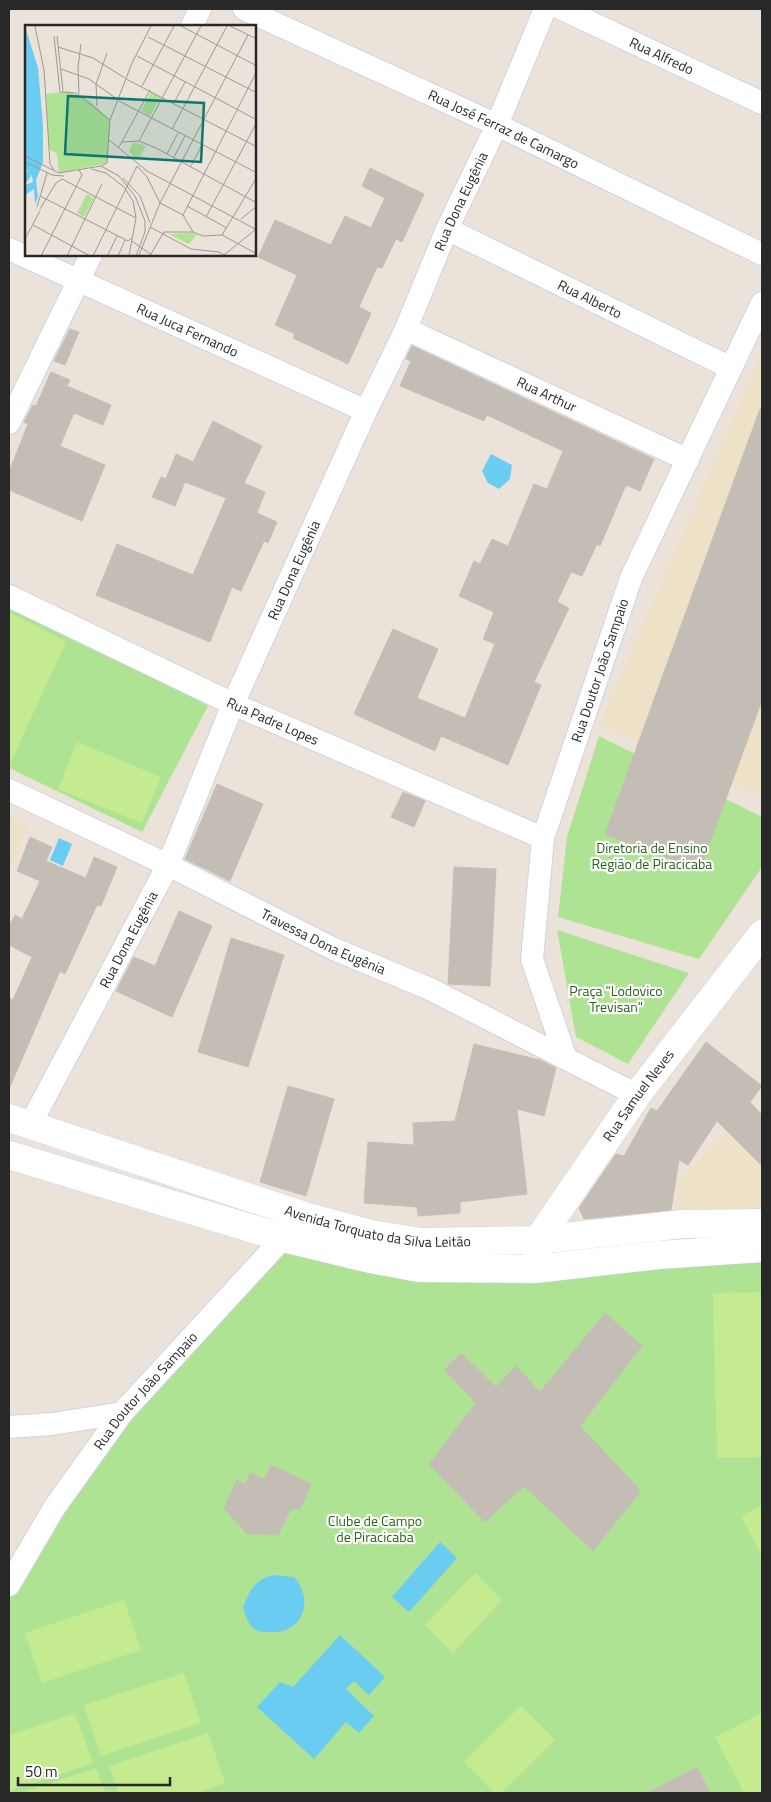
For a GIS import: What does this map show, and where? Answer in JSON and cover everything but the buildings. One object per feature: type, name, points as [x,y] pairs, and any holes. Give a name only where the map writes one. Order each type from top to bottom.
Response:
[{"type":"main road","name":"Rua Samuel Neves","points":[[535,1269],[538,1240],[637,1095],[762,934]]},
{"type":"main road","name":"Avenida Torquato da Silva Leitão","points":[[12,1141],[371,1234],[421,1242],[538,1240],[683,1224],[762,1223]]},
{"type":"main road","name":"Avenida Torquato da Silva Leitão","points":[[12,1141],[283,1238],[370,1259],[419,1268],[535,1269],[659,1255],[762,1248]]},
{"type":"street","points":[[192,25],[200,9]]},
{"type":"street","name":"Rua José Ferraz de Camargo","points":[[244,9],[496,125],[762,254]]},
{"type":"street","name":"Rua Dona Eugênia","points":[[12,1141],[168,864],[233,704],[366,411],[406,329],[447,229],[496,125],[545,9]]},
{"type":"street","name":"Rua Alfredo","points":[[562,9],[762,103]]},
{"type":"street","name":"Rua Alberto","points":[[447,229],[731,368]]},
{"type":"street","name":"Rua Juca Fernando","points":[[9,249],[366,411]]},
{"type":"street","points":[[9,423],[14,397],[80,281],[91,256]]},
{"type":"street","name":"Rua Doutor João Sampaio","points":[[565,1056],[532,959],[543,838],[631,578],[762,303]]},
{"type":"street","name":"Rua Arthur","points":[[406,329],[688,460]]},
{"type":"street","name":"Rua Padre Lopes","points":[[9,596],[233,704],[543,838]]},
{"type":"street","name":"Travessa Dona Eugênia","points":[[9,790],[168,864],[334,949],[430,989],[565,1056],[637,1095]]},
{"type":"street","name":"Rua Doutor João Sampaio","points":[[9,1585],[54,1508],[122,1413],[283,1238],[308,1217]]},
{"type":"street","points":[[9,1427],[52,1424],[122,1413]]},
{"type":"shaded area","points":[[762,352],[762,797],[599,726]]},
{"type":"shaded area","points":[[9,817],[29,826],[9,871]]},
{"type":"shaded area","points":[[755,1106],[762,1115],[762,1213],[673,1217],[678,1180]]},
{"type":"green space","points":[[9,605],[176,687],[208,706],[142,832],[9,768]]},
{"type":"green space","points":[[9,612],[66,642],[9,766]]},
{"type":"green space","name":"Diretoria de Ensino Região de Piracicaba","points":[[599,736],[762,817],[762,867],[699,959],[558,917],[567,837]]},
{"type":"green space","points":[[77,742],[161,777],[142,823],[58,789]]},
{"type":"green space","name":"Praça \"Lodovico Trevisan\"","points":[[557,930],[689,973],[628,1064],[576,1037]]},
{"type":"green space","name":"Clube de Campo de Piracicaba","points":[[283,1238],[419,1268],[762,1248],[762,1793],[9,1793],[9,1585],[54,1508]]},
{"type":"green space","points":[[762,1292],[762,1457],[717,1458],[713,1293]]},
{"type":"green space","points":[[762,1505],[762,1557],[741,1516]]},
{"type":"green space","points":[[475,1573],[502,1600],[453,1653],[425,1625]]},
{"type":"green space","points":[[124,1600],[141,1650],[42,1683],[25,1633]]},
{"type":"green space","points":[[184,1673],[201,1723],[101,1756],[84,1705]]},
{"type":"green space","points":[[521,1706],[555,1740],[501,1793],[494,1793],[464,1762]]},
{"type":"green space","points":[[75,1713],[93,1763],[9,1791],[9,1735]]},
{"type":"green space","points":[[762,1713],[762,1793],[744,1793],[715,1737]]},
{"type":"green space","points":[[208,1733],[225,1783],[195,1793],[118,1793],[109,1766]]},
{"type":"green space","points":[[96,1768],[105,1793],[20,1793]]},
{"type":"water","points":[[491,454],[512,465],[510,479],[499,489],[488,483],[482,471]]},
{"type":"water","points":[[59,838],[72,844],[63,866],[50,860]]},
{"type":"water","points":[[440,1542],[457,1558],[409,1612],[392,1597]]},
{"type":"water","points":[[273,1575],[294,1577],[301,1586],[304,1606],[302,1615],[297,1623],[279,1632],[266,1632],[251,1626],[243,1607],[257,1583]]},
{"type":"water","points":[[340,1635],[385,1677],[369,1695],[354,1681],[346,1689],[374,1716],[359,1733],[346,1722],[314,1759],[257,1707],[280,1682],[293,1687]]}]
